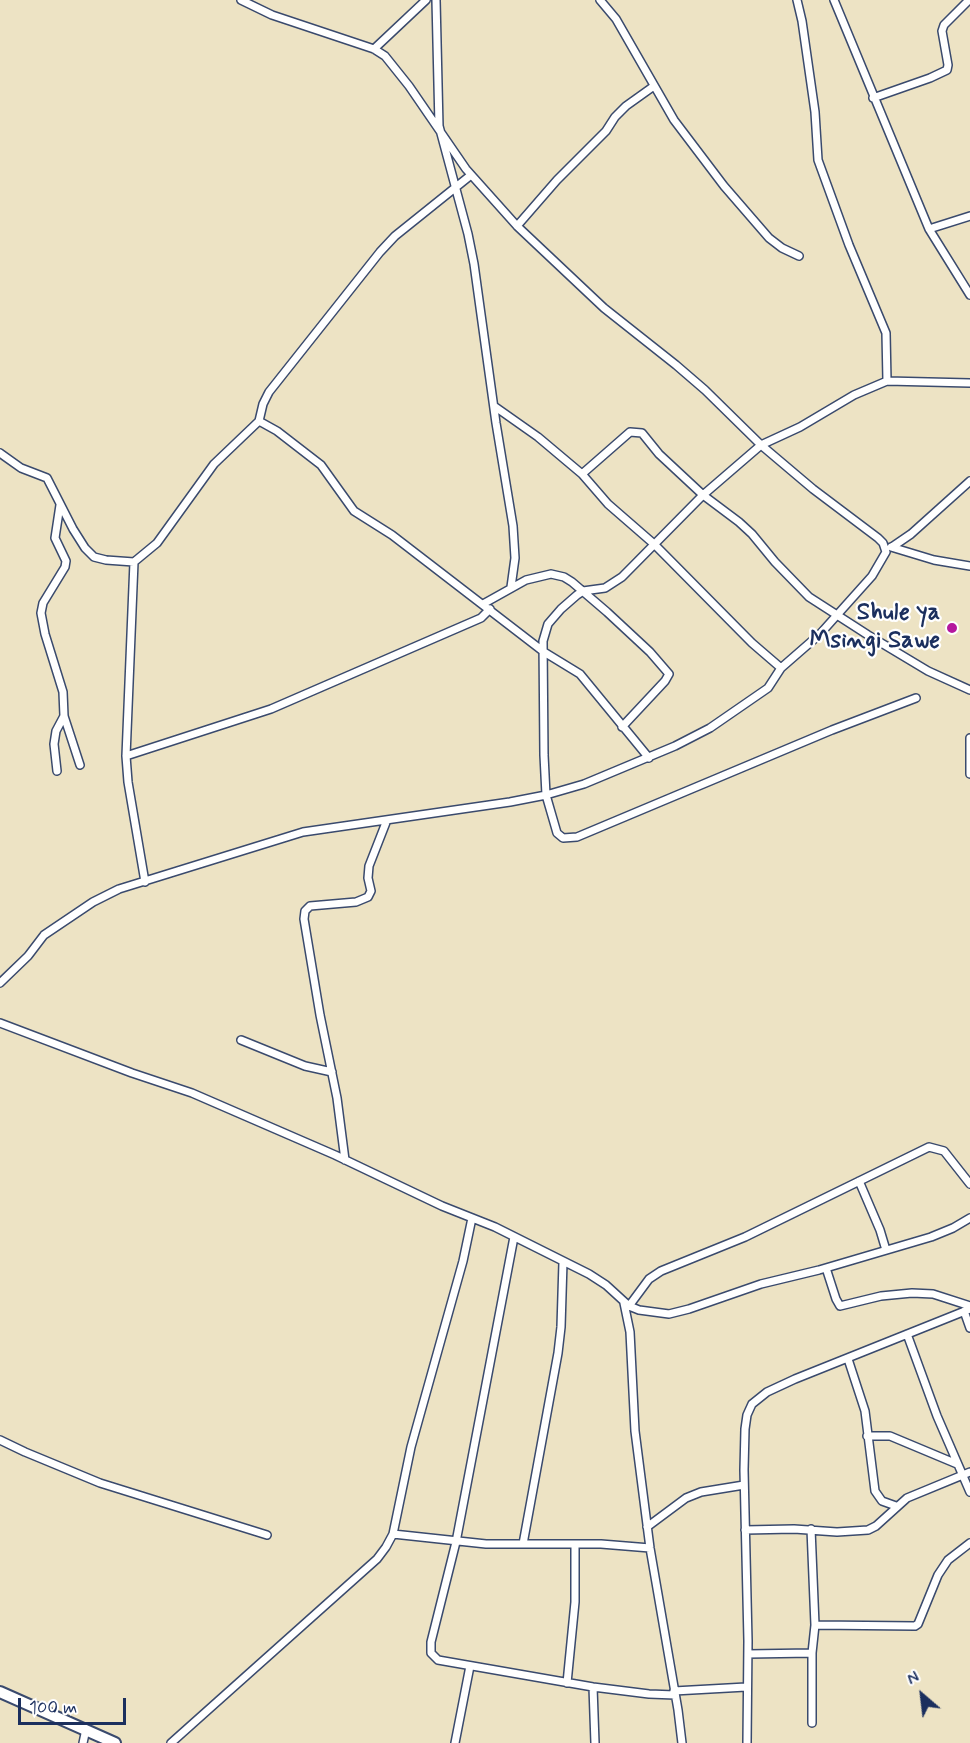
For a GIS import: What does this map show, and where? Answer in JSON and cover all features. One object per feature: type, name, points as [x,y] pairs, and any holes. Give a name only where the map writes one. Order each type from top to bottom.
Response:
[{"type":"street","points":[[242,0],[272,15],[374,49],[394,66],[439,126],[471,175],[517,226],[604,308],[705,390],[761,445],[888,547],[934,560],[970,566]]},
{"type":"street","points":[[374,49],[426,0]]},
{"type":"street","points":[[436,0],[439,126],[474,264],[513,526],[515,558],[511,587]]},
{"type":"street","points":[[600,0],[616,19],[680,129],[756,225],[782,248],[799,256]]},
{"type":"street","points":[[797,0],[815,112],[818,160],[849,245],[886,333],[887,381]]},
{"type":"street","points":[[834,0],[929,229],[970,295]]},
{"type":"street","points":[[873,98],[946,70],[948,66],[942,31],[944,25],[969,0]]},
{"type":"street","points":[[517,226],[557,180],[606,131],[615,117],[654,86]]},
{"type":"street","points":[[0,453],[21,468],[48,478],[60,505],[85,548],[94,557],[106,561],[134,562],[157,543],[214,464],[259,421],[262,404],[268,392],[380,252],[395,236],[471,175]]},
{"type":"street","points":[[929,229],[970,216]]},
{"type":"street","points":[[916,698],[821,735],[577,837],[563,838],[557,833],[546,795],[544,755],[543,641],[548,624],[583,591],[604,588],[613,583],[703,495],[761,445],[800,427],[854,395],[887,381],[970,383]]},
{"type":"street","points":[[494,406],[538,437],[582,474],[608,504],[654,544],[752,643],[781,668]]},
{"type":"street","points":[[259,421],[277,431],[321,465],[354,511],[392,534],[544,652],[580,674],[649,758]]},
{"type":"street","points":[[582,474],[630,432],[636,431],[642,434],[659,454],[703,495],[739,522],[809,597],[928,670],[970,690]]},
{"type":"street","points":[[0,983],[28,956],[44,935],[93,902],[119,890],[303,832],[546,795],[584,784],[649,758],[710,728],[768,688],[781,668],[820,634],[878,567],[888,547],[911,534],[970,481]]},
{"type":"street","points":[[60,505],[55,538],[66,561],[65,567],[43,603],[41,613],[63,692],[64,717],[80,765]]},
{"type":"street","points":[[134,562],[126,756],[128,782],[146,882]]},
{"type":"street","points":[[126,756],[271,709],[481,618],[487,607],[511,587],[526,580],[551,574],[564,577],[583,591],[638,641],[669,674],[668,678],[622,727]]},
{"type":"street","points":[[57,771],[54,744],[56,731],[64,717]]},
{"type":"street","points":[[970,738],[970,774]]},
{"type":"street","points":[[345,1160],[332,1072],[304,919],[305,912],[310,906],[356,902],[368,897],[370,891],[369,866],[387,820]]},
{"type":"street","points":[[0,1023],[192,1093],[345,1160],[441,1206],[514,1237],[606,1285],[626,1303],[639,1310],[669,1314],[761,1284],[826,1268],[931,1237],[970,1218]]},
{"type":"street","points":[[241,1040],[305,1066],[332,1072]]},
{"type":"street","points":[[626,1303],[661,1270],[745,1238],[929,1147],[944,1151],[970,1184]]},
{"type":"street","points":[[859,1181],[886,1250]]},
{"type":"street","points":[[171,1743],[377,1559],[393,1534],[411,1447],[463,1261],[472,1218]]},
{"type":"street","points":[[514,1237],[456,1542],[439,1605],[431,1642],[431,1653],[438,1660],[567,1683],[649,1694],[746,1687]]},
{"type":"street","points":[[523,1545],[558,1353],[563,1262]]},
{"type":"street","points":[[826,1268],[840,1306],[881,1296],[912,1293],[933,1294],[968,1309]]},
{"type":"street","points":[[626,1303],[630,1332],[635,1431],[650,1548],[682,1743]]},
{"type":"street","points":[[968,1309],[970,1328]]},
{"type":"street","points":[[747,1743],[748,1654],[744,1485],[745,1429],[747,1414],[752,1404],[767,1392],[795,1379],[968,1309]]},
{"type":"street","points":[[907,1334],[970,1492]]},
{"type":"street","points":[[848,1359],[863,1402],[875,1491],[882,1501],[896,1506]]},
{"type":"street","points":[[867,1436],[890,1436],[957,1464]]},
{"type":"street","points":[[0,1440],[100,1483],[267,1535]]},
{"type":"street","points":[[745,1530],[811,1529],[837,1532],[868,1530],[876,1526],[896,1506],[918,1492],[970,1472]]},
{"type":"street","points":[[648,1527],[686,1498],[701,1492],[744,1485]]},
{"type":"street","points":[[811,1529],[815,1625],[812,1653],[812,1723]]},
{"type":"street","points":[[393,1534],[456,1542],[523,1545],[601,1544],[650,1548]]},
{"type":"street","points":[[815,1625],[915,1626],[918,1624],[938,1575],[948,1560],[970,1543]]},
{"type":"street","points":[[567,1683],[575,1602],[576,1545]]},
{"type":"street","points":[[748,1654],[812,1653]]},
{"type":"street","points":[[455,1743],[470,1666]]},
{"type":"street","points":[[592,1687],[595,1743]]},
{"type":"street","points":[[0,1692],[115,1743]]},
{"type":"street","points":[[83,1743],[86,1729]]},
{"type":"place","name":"Shule ya Msingi Sawe","points":[[952,628]]}]
